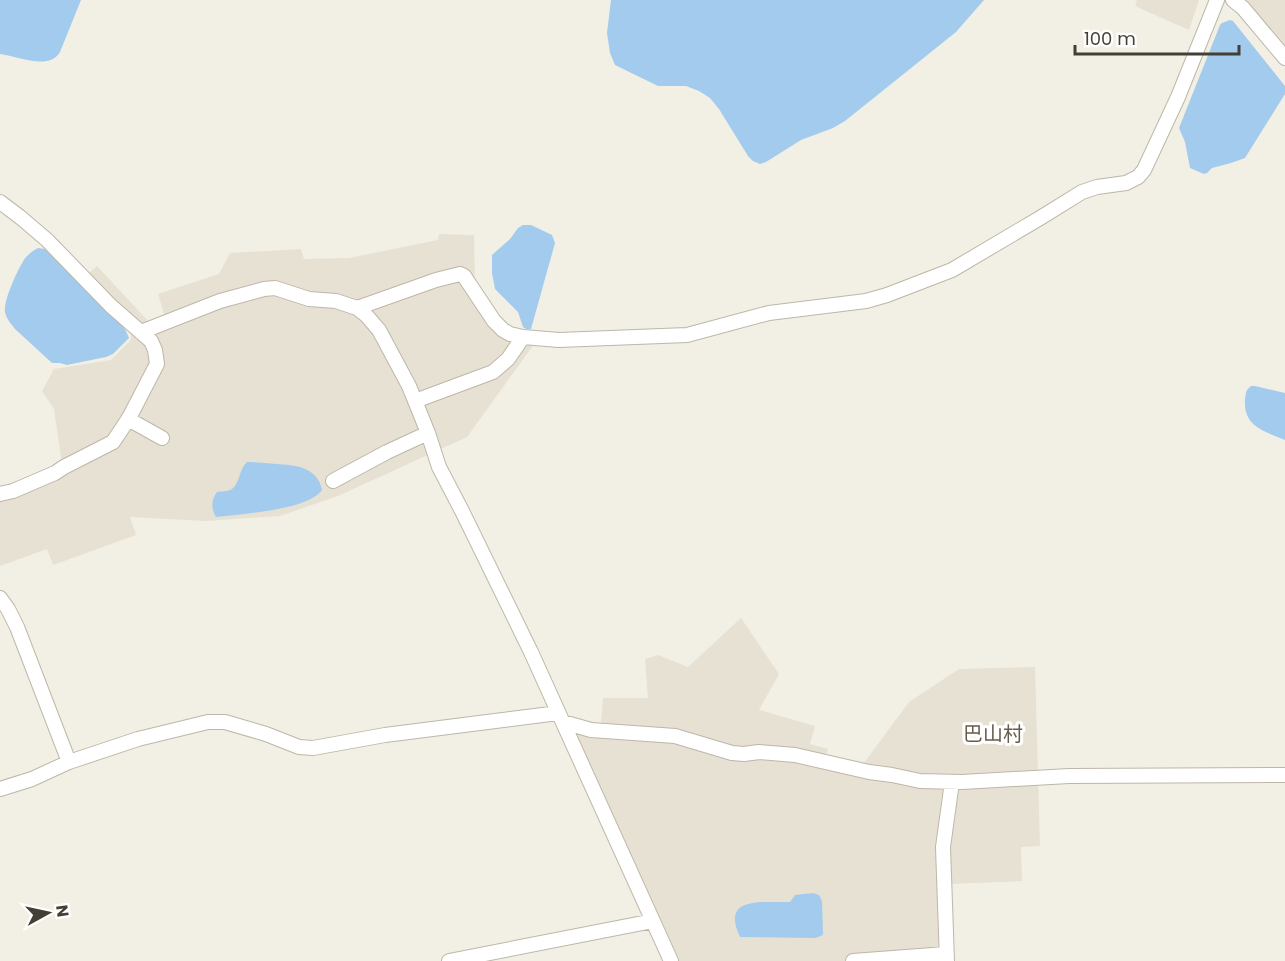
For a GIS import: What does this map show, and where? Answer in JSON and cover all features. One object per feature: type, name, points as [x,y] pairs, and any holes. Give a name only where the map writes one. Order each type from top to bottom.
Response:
[{"type":"street","points":[[357,308],[436,280],[460,274],[464,276],[499,328],[523,337],[560,340],[687,335],[769,313],[866,302],[887,295],[952,270],[1082,192],[1126,183],[1138,177],[1144,170],[1178,97],[1218,0]]},
{"type":"street","points":[[1233,0],[1243,8],[1285,58]]},
{"type":"street","points":[[0,202],[40,234],[111,306],[151,341],[157,363],[116,440],[55,474],[0,494]]},
{"type":"street","points":[[141,332],[220,301],[267,288],[283,290],[309,299],[336,301],[357,308],[379,330],[409,386],[439,467],[561,717],[671,961]]},
{"type":"street","points":[[415,401],[493,372],[508,360],[523,337]]},
{"type":"street","points":[[128,419],[162,438]]},
{"type":"street","points":[[333,481],[428,433]]},
{"type":"street","points":[[0,598],[17,627],[69,762]]},
{"type":"street","points":[[0,789],[32,779],[69,762],[138,740],[208,722],[225,722],[258,731],[299,747],[313,748],[385,735],[561,717],[591,730],[667,735],[732,753],[759,752],[795,755],[920,782],[1069,776],[1285,775]]},
{"type":"street","points":[[853,961],[946,957],[943,847],[952,782]]},
{"type":"street","points":[[449,961],[653,921]]},
{"type":"shaded area","points":[[1137,0],[1199,0],[1189,30],[1135,6]]},
{"type":"shaded area","points":[[1219,0],[1285,0],[1285,67],[1231,6]]},
{"type":"shaded area","points":[[439,234],[474,235],[475,289],[506,327],[531,335],[532,347],[467,437],[338,496],[280,516],[206,521],[130,517],[136,535],[53,565],[47,549],[0,566],[0,487],[62,465],[54,409],[42,391],[54,369],[111,360],[131,340],[131,331],[81,280],[97,266],[149,322],[165,317],[158,294],[219,274],[230,253],[301,249],[304,259],[349,258],[438,240]]},
{"type":"shaded area","points":[[741,618],[779,674],[759,710],[815,726],[810,744],[828,749],[826,757],[861,767],[909,702],[959,669],[1035,667],[1040,846],[1021,847],[1022,881],[951,884],[953,961],[666,961],[557,723],[601,723],[603,698],[648,698],[645,659],[658,655],[688,667]]},
{"type":"water","points":[[0,0],[81,0],[60,52],[55,58],[41,62],[0,54]]},
{"type":"water","points":[[611,0],[984,0],[956,32],[845,121],[801,140],[760,164],[748,156],[710,98],[686,86],[658,86],[615,65],[610,53],[607,33]]},
{"type":"water","points":[[1230,20],[1285,86],[1285,94],[1245,158],[1212,168],[1204,174],[1190,168],[1185,142],[1179,128],[1220,25]]},
{"type":"water","points":[[523,225],[531,225],[552,235],[555,243],[531,329],[523,327],[518,312],[495,289],[492,273],[492,255]]},
{"type":"water","points":[[38,248],[45,249],[122,325],[129,338],[113,354],[67,365],[52,363],[10,323],[5,312],[9,292],[23,261]]},
{"type":"water","points":[[1251,386],[1285,393],[1285,440],[1256,427],[1247,416],[1246,391]]},
{"type":"water","points":[[247,462],[291,465],[305,469],[316,476],[322,490],[315,497],[289,507],[216,517],[212,505],[215,495],[217,492],[229,491],[235,486]]},
{"type":"water","points":[[813,893],[819,895],[822,901],[823,934],[821,936],[815,938],[740,937],[735,923],[736,914],[740,908],[757,902],[790,902],[795,895]]},
{"type":"district","name":"巴山村","points":[[993,734]]}]
